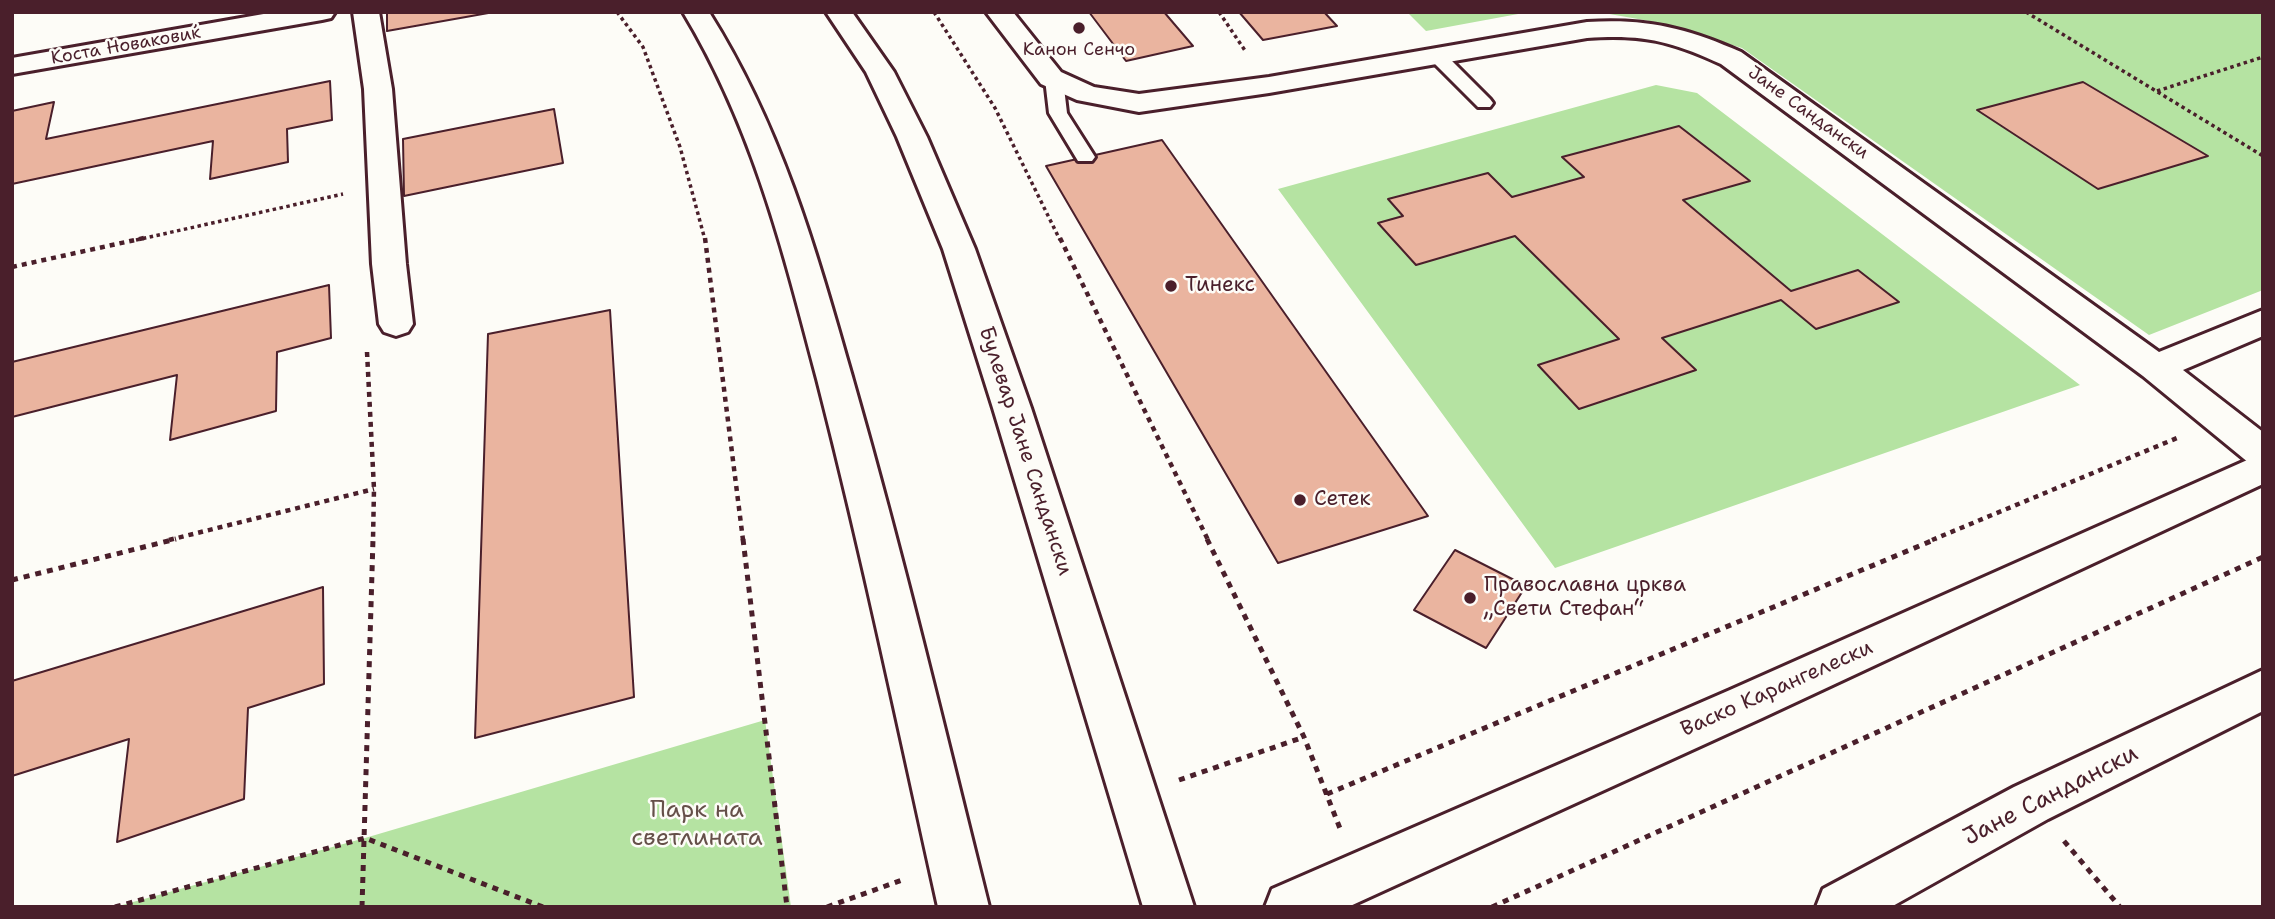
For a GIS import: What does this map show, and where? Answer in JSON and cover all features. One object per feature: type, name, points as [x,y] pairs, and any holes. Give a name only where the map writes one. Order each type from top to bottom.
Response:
[{"type":"street","name":"Коста Новаковиќ","points":[[12,66],[322,12]]},
{"type":"street","points":[[366,12],[378,89],[389,264],[396,324]]},
{"type":"street","points":[[696,12],[740,90],[769,153],[798,246],[847,421],[964,907]]},
{"type":"street","name":"Булевар Јане Сандански","points":[[839,12],[880,72],[912,138],[959,249],[1017,421],[1169,907]]},
{"type":"street","points":[[999,12],[1054,79]]},
{"type":"street","name":"Јане Сандански","points":[[1054,79],[1087,94],[1139,103],[1269,85],[1587,30],[1657,30],[1711,48],[1731,58],[2156,367],[2263,453]]},
{"type":"street","points":[[2156,367],[2263,322]]},
{"type":"street","name":"Васко Карангелески","points":[[1290,907],[1746,705],[2263,467]]},
{"type":"street","name":"Јане Сандански","points":[[1841,907],[2031,803],[2263,689]]},
{"type":"lane","points":[[1437,56],[1483,103]]},
{"type":"lane","points":[[1054,79],[1058,113],[1085,157]]},
{"type":"path","points":[[617,12],[643,47],[680,147],[708,250],[787,907]]},
{"type":"path","points":[[934,12],[995,108],[1023,163],[1304,737],[1326,794],[2188,433]]},
{"type":"path","points":[[1219,12],[1269,85]]},
{"type":"path","points":[[2026,12],[2263,156]]},
{"type":"path","points":[[2156,91],[2263,57]]},
{"type":"path","points":[[12,267],[344,194]]},
{"type":"path","points":[[362,907],[374,489],[366,340]]},
{"type":"path","points":[[12,580],[374,489]]},
{"type":"path","points":[[1493,907],[2263,557]]},
{"type":"path","points":[[1135,795],[1304,737]]},
{"type":"path","points":[[2031,803],[2120,907]]},
{"type":"path","points":[[115,907],[365,838],[543,907]]},
{"type":"path","points":[[827,907],[953,862]]},
{"type":"green space","points":[[1407,12],[1529,12],[1426,31]]},
{"type":"green space","points":[[1598,12],[2263,12],[2263,290],[2149,335],[1742,48],[1655,22]]},
{"type":"green space","points":[[1656,85],[1697,93],[2080,385],[1555,568],[1278,189]]},
{"type":"green space","name":"Парк на светлината","points":[[765,720],[791,907],[115,907],[365,838]]},
{"type":"building","points":[[387,12],[494,12],[387,31]]},
{"type":"building","points":[[1089,12],[1164,12],[1193,46],[1126,61]]},
{"type":"building","points":[[1239,12],[1324,12],[1337,26],[1263,40]]},
{"type":"building","points":[[330,81],[332,120],[287,129],[288,162],[210,179],[213,141],[12,184],[12,111],[54,102],[46,139]]},
{"type":"building","points":[[2083,82],[2208,156],[2098,189],[1977,110]]},
{"type":"building","points":[[554,109],[563,163],[404,196],[403,139]]},
{"type":"building","points":[[1679,126],[1750,181],[1683,200],[1791,291],[1858,270],[1899,302],[1816,329],[1781,300],[1662,338],[1696,370],[1579,409],[1538,365],[1619,339],[1515,236],[1416,265],[1378,223],[1403,216],[1388,199],[1488,173],[1512,197],[1584,177],[1562,157]]},
{"type":"building","points":[[1162,140],[1428,516],[1278,563],[1046,166]]},
{"type":"building","points":[[329,285],[331,338],[277,352],[276,411],[170,440],[177,375],[12,417],[12,362]]},
{"type":"building","points":[[610,310],[634,697],[475,738],[488,334]]},
{"type":"building","name":"Православна црква „Свети Стефан“","points":[[1455,550],[1526,586],[1486,648],[1414,610]]},
{"type":"building","points":[[323,587],[324,684],[248,708],[244,799],[117,842],[129,739],[12,776],[12,681]]},
{"type":"place","name":"Канон Сенчо","points":[[1079,28]]},
{"type":"place","name":"Тинекс","points":[[1171,286]]},
{"type":"place","name":"Сетек","points":[[1300,500]]},
{"type":"place","name":"Православна црква „Свети Стефан“","points":[[1470,598]]}]
